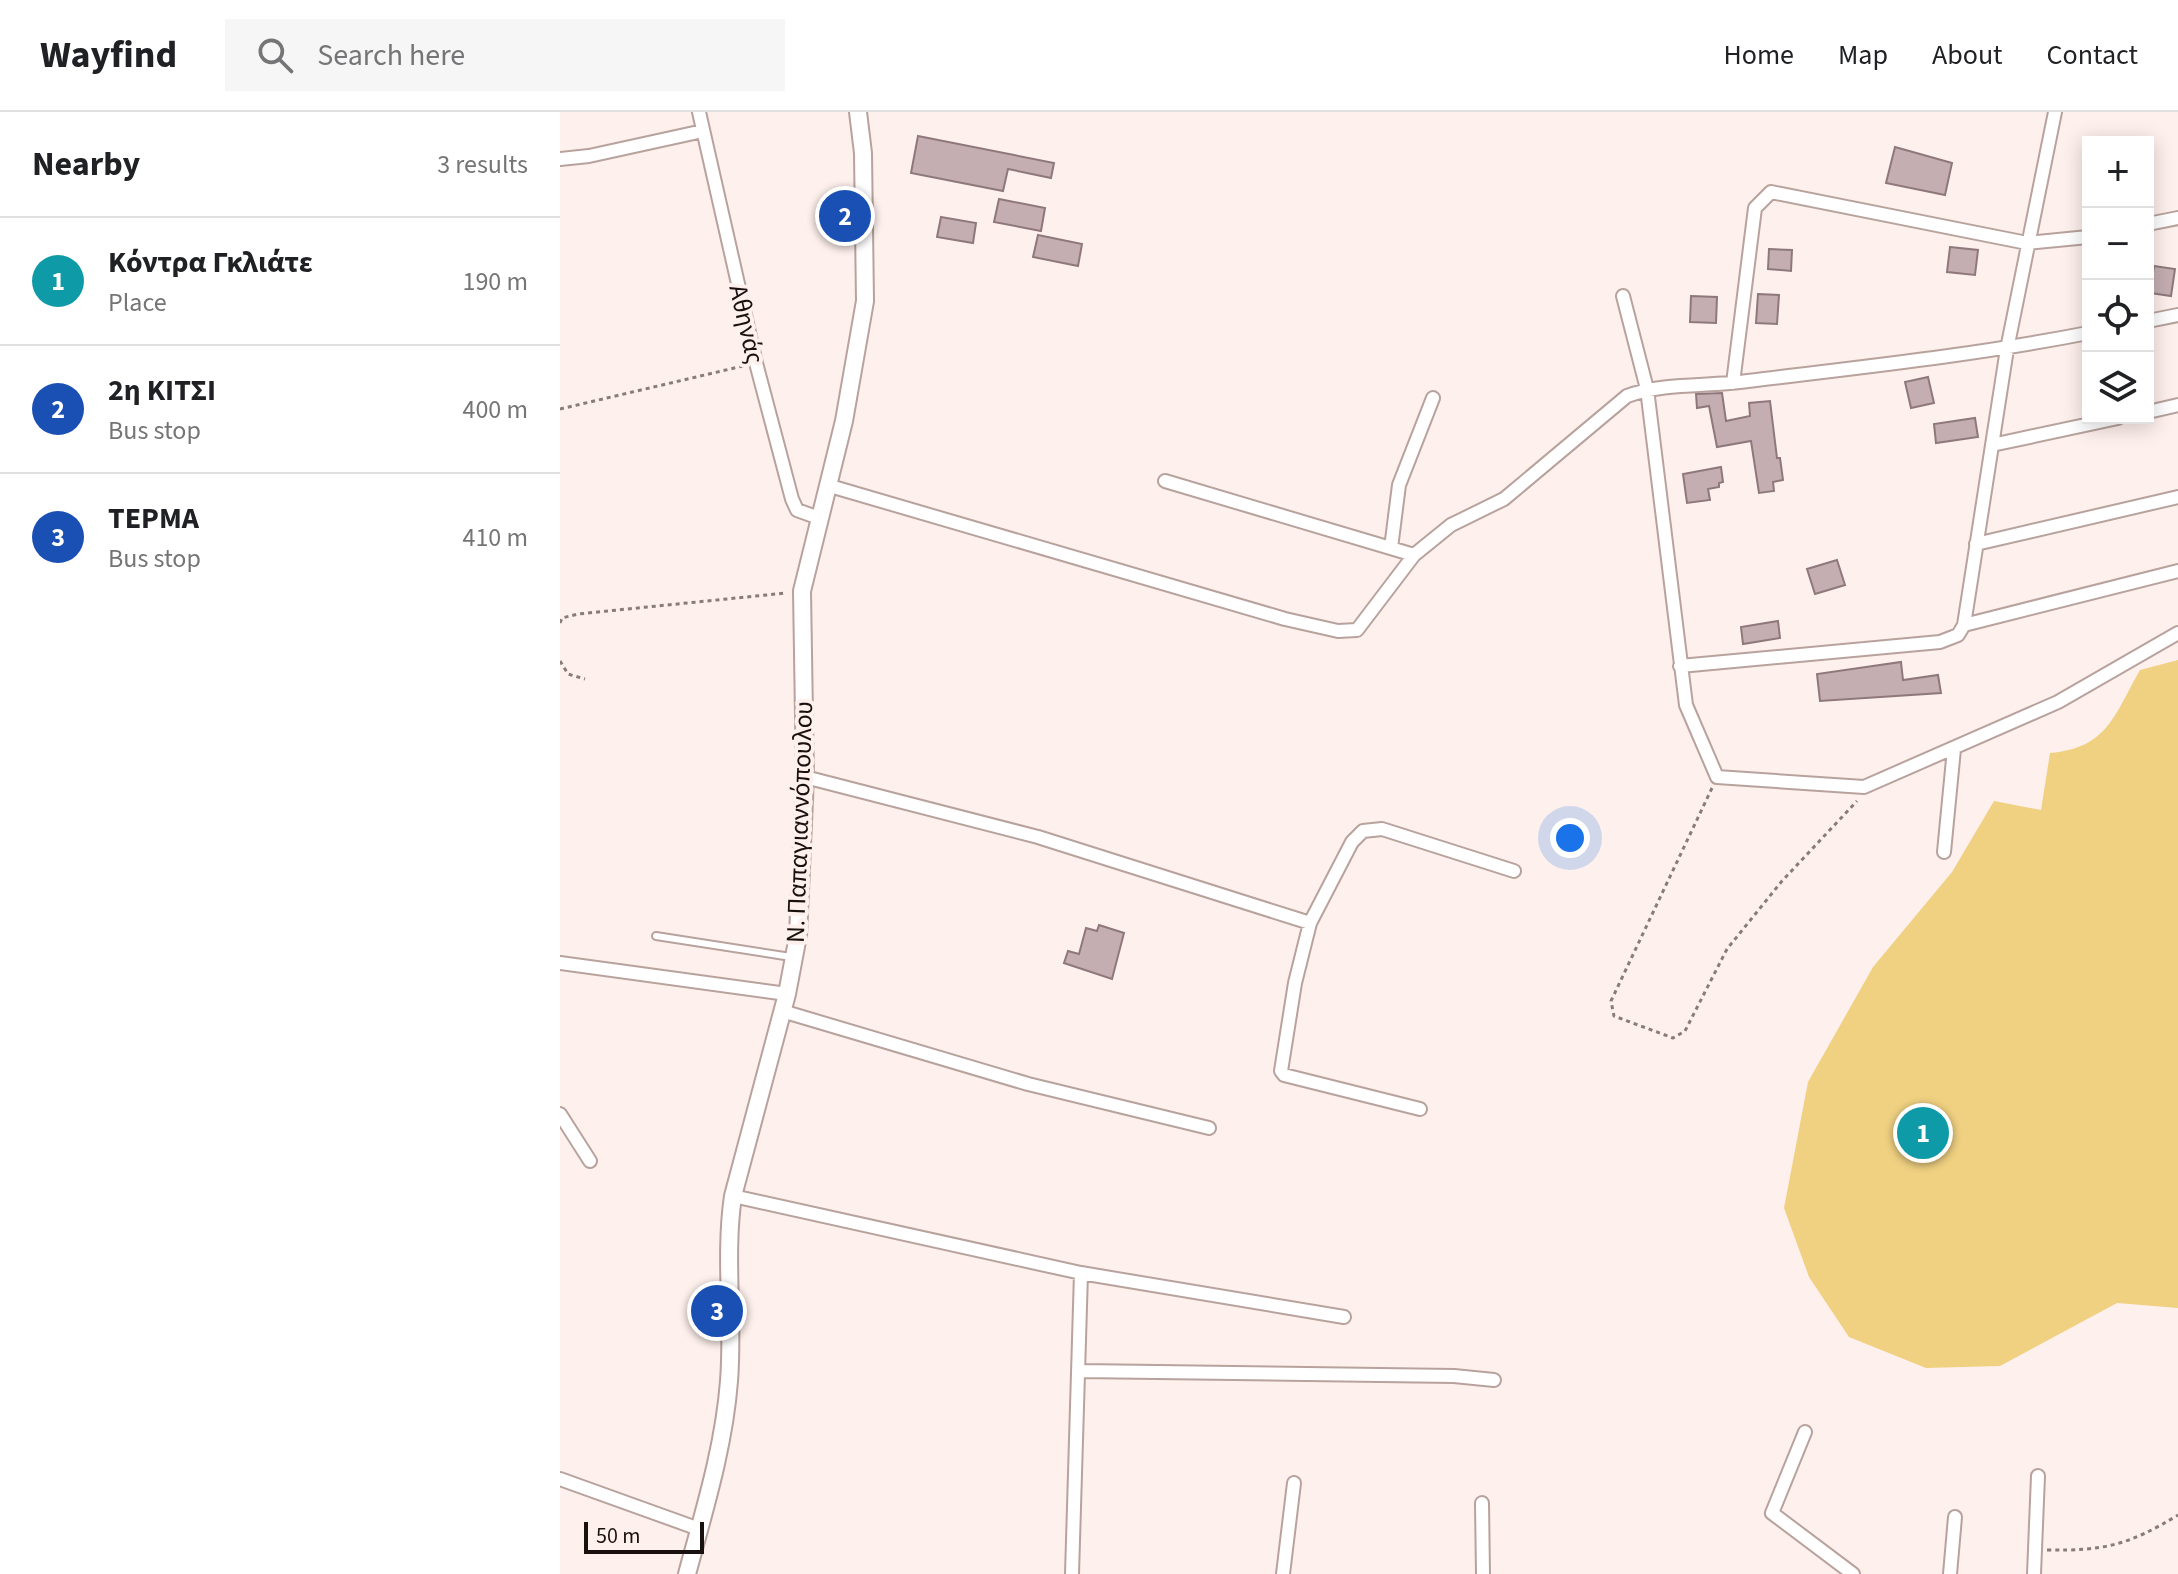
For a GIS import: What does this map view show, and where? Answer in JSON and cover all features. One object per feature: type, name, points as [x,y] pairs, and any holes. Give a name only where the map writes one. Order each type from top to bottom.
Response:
[{"type":"street","name":"Αθηνάς","points":[[699,112],[756,363],[792,499],[797,510],[819,518]]},
{"type":"street","name":"Ν. Παπαγιαννόπουλου","points":[[687,1574],[719,1448],[729,1381],[729,1223],[733,1196],[794,957],[801,891],[805,777],[802,591],[830,486],[865,301],[863,153],[858,112]]},
{"type":"street","points":[[1680,666],[1940,642],[1958,635],[1964,625],[2007,349],[2055,112]]},
{"type":"street","points":[[560,159],[589,156],[703,131]]},
{"type":"street","points":[[1733,383],[1755,208],[1771,192],[2027,243],[2082,238]]},
{"type":"street","points":[[2154,223],[2178,218]]},
{"type":"street","points":[[1623,296],[1647,389],[1686,705],[1717,777],[1864,787],[2058,702],[2178,633]]},
{"type":"street","points":[[2154,320],[2178,315]]},
{"type":"street","points":[[830,486],[1338,631],[1357,630],[1414,555],[1451,525],[1504,499],[1627,396],[1647,389],[1733,383],[2007,349],[2082,334]]},
{"type":"street","points":[[1391,548],[1399,485],[1433,398]]},
{"type":"street","points":[[2154,411],[2178,405]]},
{"type":"street","points":[[1992,445],[2090,424]]},
{"type":"street","points":[[1165,481],[1414,555]]},
{"type":"street","points":[[1976,544],[2178,497]]},
{"type":"street","points":[[1964,625],[2178,571]]},
{"type":"street","points":[[1944,852],[1954,749]]},
{"type":"street","points":[[805,777],[1038,837],[1310,923]]},
{"type":"street","points":[[1420,1109],[1284,1075],[1281,1071],[1295,983],[1310,923],[1352,842],[1363,831],[1382,829],[1514,871]]},
{"type":"street","points":[[560,963],[787,994]]},
{"type":"street","points":[[782,1011],[1028,1084],[1209,1128]]},
{"type":"street","points":[[560,1114],[590,1161]]},
{"type":"street","points":[[733,1196],[1081,1273],[1344,1317]]},
{"type":"street","points":[[1072,1574],[1081,1273]]},
{"type":"street","points":[[1080,1371],[1454,1376],[1494,1380]]},
{"type":"street","points":[[1805,1432],[1772,1513],[1853,1574]]},
{"type":"street","points":[[2034,1574],[2038,1476]]},
{"type":"street","points":[[560,1479],[699,1529]]},
{"type":"street","points":[[1283,1574],[1294,1483]]},
{"type":"street","points":[[1482,1503],[1483,1574]]},
{"type":"street","points":[[1950,1574],[1955,1517]]},
{"type":"lane","points":[[656,936],[794,957]]},
{"type":"path","points":[[560,409],[756,363]]},
{"type":"path","points":[[560,623],[562,618],[578,614],[802,591]]},
{"type":"path","points":[[560,661],[568,674],[585,679]]},
{"type":"path","points":[[1717,777],[1611,1001],[1614,1016],[1673,1038],[1685,1031],[1727,949],[1782,881],[1856,803],[1864,787]]},
{"type":"path","points":[[2035,1550],[2095,1551],[2142,1537],[2178,1515]]},
{"type":"shaded area","points":[[2178,660],[2178,1308],[2117,1303],[2000,1366],[1926,1368],[1849,1337],[1809,1277],[1784,1208],[1808,1082],[1873,967],[1952,872],[1994,801],[2041,810],[2050,753],[2069,750],[2097,736],[2115,715],[2140,670]]},
{"type":"building","points":[[918,136],[1054,163],[1051,178],[1008,169],[1003,191],[911,173]]},
{"type":"building","points":[[1895,147],[1952,163],[1945,195],[1886,183]]},
{"type":"building","points":[[999,199],[1045,208],[1041,231],[994,222]]},
{"type":"building","points":[[941,217],[976,223],[973,243],[937,237]]},
{"type":"building","points":[[1038,235],[1082,244],[1078,266],[1033,257]]},
{"type":"building","points":[[1950,247],[1978,250],[1975,275],[1947,272]]},
{"type":"building","points":[[1769,249],[1792,250],[1791,271],[1768,269]]},
{"type":"building","points":[[2154,266],[2175,269],[2171,296],[2154,294]]},
{"type":"building","points":[[1758,294],[1779,295],[1777,324],[1756,323]]},
{"type":"building","points":[[1691,296],[1717,297],[1716,323],[1690,322]]},
{"type":"building","points":[[1928,377],[1934,403],[1911,408],[1905,382]]},
{"type":"building","points":[[1722,393],[1726,421],[1750,416],[1749,403],[1770,401],[1783,480],[1773,482],[1774,491],[1759,493],[1751,441],[1717,447],[1709,406],[1697,408],[1696,394]]},
{"type":"building","points":[[1975,418],[1978,437],[1936,443],[1934,424]]},
{"type":"building","points":[[1721,467],[1723,482],[1719,483],[1719,487],[1708,489],[1710,500],[1687,503],[1683,474]]},
{"type":"building","points":[[1837,560],[1845,585],[1815,594],[1807,569]]},
{"type":"building","points":[[1778,621],[1780,638],[1743,644],[1741,627]]},
{"type":"building","points":[[1901,662],[1903,680],[1938,675],[1941,693],[1820,701],[1817,674]]},
{"type":"building","points":[[1099,925],[1124,933],[1112,979],[1064,963],[1068,951],[1079,954],[1086,928],[1097,931]]},
{"type":"place","name":"2η ΚΙΤΣΙ","points":[[845,216]]},
{"type":"place","name":"Κόντρα Γκλιάτε","points":[[1923,1133]]},
{"type":"place","name":"ΤΕΡΜΑ","points":[[717,1311]]}]
